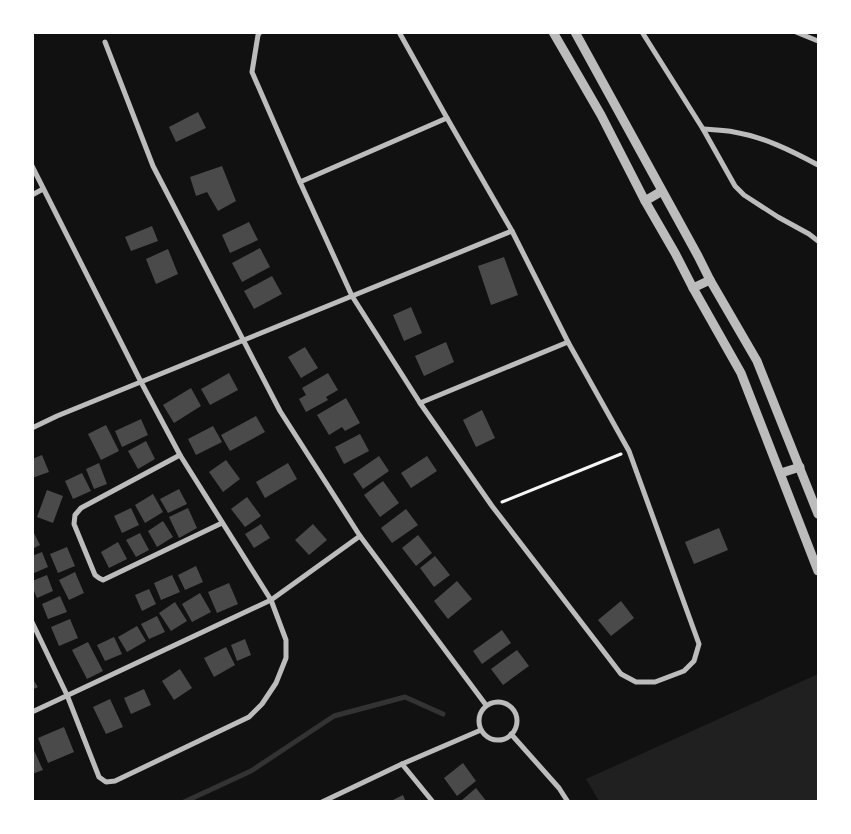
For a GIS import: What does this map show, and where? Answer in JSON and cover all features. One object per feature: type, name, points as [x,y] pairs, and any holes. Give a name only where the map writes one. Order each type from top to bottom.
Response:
[{"type":"street","points":[[260,32],[252,72],[352,296],[420,402],[492,506],[621,674],[636,682],[655,682],[684,671],[694,662],[699,644],[629,451],[568,342],[512,231],[399,32]]},
{"type":"street","points":[[553,32],[601,115],[645,200],[741,373],[818,571]]},
{"type":"street","points":[[575,32],[710,280],[757,361],[818,514]]},
{"type":"street","points":[[642,32],[703,129],[735,186],[744,195],[818,241]]},
{"type":"street","points":[[796,32],[818,41]]},
{"type":"street","points":[[105,42],[153,166],[280,411],[360,536],[486,705]]},
{"type":"street","points":[[601,115],[615,106]]},
{"type":"street","points":[[300,182],[447,118]]},
{"type":"street","points":[[703,129],[734,132],[764,140],[793,151],[818,166]]},
{"type":"street","points":[[32,166],[180,454],[271,600],[286,640],[286,658],[276,683],[262,704],[249,716],[114,781],[106,782],[99,777],[67,695],[32,622]]},
{"type":"street","points":[[32,195],[44,189]]},
{"type":"street","points":[[645,200],[662,191]]},
{"type":"street","points":[[32,428],[57,416],[512,231]]},
{"type":"street","points":[[693,288],[710,280]]},
{"type":"street","points":[[420,402],[568,342]]},
{"type":"street","points":[[180,454],[81,508],[75,515],[74,524],[96,575],[103,580],[222,523]]},
{"type":"street","points":[[781,473],[800,467]]},
{"type":"street","points":[[32,712],[271,600],[360,536]]},
{"type":"street","points":[[504,702],[514,710],[517,716],[517,723],[515,729],[506,738],[495,740],[484,735],[479,724],[479,718],[486,705],[504,702]]},
{"type":"street","points":[[322,802],[402,764],[481,730]]},
{"type":"street","points":[[511,734],[559,788],[568,802]]},
{"type":"street","points":[[402,764],[433,802]]},
{"type":"path","points":[[492,506],[629,451]]},
{"type":"shaded area","points":[[818,674],[818,801],[599,801],[586,779]]},
{"type":"building","points":[[198,112],[206,128],[176,142],[169,127]]},
{"type":"building","points":[[222,166],[236,201],[218,211],[207,192],[196,196],[190,177]]},
{"type":"building","points":[[249,222],[258,240],[230,253],[222,235]]},
{"type":"building","points":[[152,226],[158,241],[131,251],[125,237]]},
{"type":"building","points":[[260,248],[270,267],[242,282],[232,263]]},
{"type":"building","points":[[168,249],[178,274],[156,284],[146,259]]},
{"type":"building","points":[[504,257],[518,295],[491,305],[478,266]]},
{"type":"building","points":[[272,276],[282,294],[254,309],[244,291]]},
{"type":"building","points":[[411,307],[422,333],[404,341],[393,315]]},
{"type":"building","points":[[446,342],[454,362],[424,376],[415,356]]},
{"type":"building","points":[[305,347],[318,368],[301,378],[288,357]]},
{"type":"building","points":[[229,373],[238,390],[210,405],[201,389]]},
{"type":"building","points":[[328,373],[338,390],[326,397],[328,400],[306,412],[299,399],[306,395],[302,388]]},
{"type":"building","points":[[191,388],[201,406],[174,423],[163,405]]},
{"type":"building","points":[[346,398],[360,423],[345,431],[342,427],[329,435],[317,415]]},
{"type":"building","points":[[482,410],[495,438],[476,447],[463,420]]},
{"type":"building","points":[[256,416],[265,432],[230,451],[221,435]]},
{"type":"building","points":[[141,419],[148,435],[122,447],[115,431]]},
{"type":"building","points":[[106,425],[119,451],[101,460],[88,434]]},
{"type":"building","points":[[213,426],[222,442],[196,455],[188,439]]},
{"type":"building","points":[[360,434],[369,451],[344,464],[335,447]]},
{"type":"building","points":[[146,441],[155,459],[138,469],[128,451]]},
{"type":"building","points":[[42,455],[49,472],[32,478],[32,459]]},
{"type":"building","points":[[379,456],[389,471],[363,489],[353,474]]},
{"type":"building","points":[[427,456],[437,471],[411,488],[401,473]]},
{"type":"building","points":[[226,460],[240,479],[223,492],[209,472]]},
{"type":"building","points":[[99,463],[107,484],[94,489],[86,469]]},
{"type":"building","points":[[288,463],[297,479],[265,498],[256,482]]},
{"type":"building","points":[[82,473],[91,491],[73,499],[65,481]]},
{"type":"building","points":[[383,481],[399,503],[380,517],[364,495]]},
{"type":"building","points":[[179,489],[187,504],[168,513],[160,499]]},
{"type":"building","points":[[47,490],[63,496],[53,523],[37,517]]},
{"type":"building","points":[[153,494],[163,512],[145,523],[135,505]]},
{"type":"building","points":[[247,497],[261,516],[245,527],[231,509]]},
{"type":"building","points":[[131,508],[139,525],[122,533],[114,516]]},
{"type":"building","points":[[188,508],[197,528],[179,538],[169,517]]},
{"type":"building","points":[[406,509],[418,525],[392,543],[381,528]]},
{"type":"building","points":[[163,521],[173,537],[157,547],[148,531]]},
{"type":"building","points":[[261,524],[270,538],[254,548],[245,534]]},
{"type":"building","points":[[313,524],[327,540],[309,555],[295,540]]},
{"type":"building","points":[[719,528],[728,550],[694,564],[685,542]]},
{"type":"building","points":[[32,529],[40,545],[32,549]]},
{"type":"building","points":[[140,533],[149,550],[136,557],[126,540]]},
{"type":"building","points":[[418,535],[432,553],[416,566],[402,548]]},
{"type":"building","points":[[118,542],[127,559],[109,568],[101,552]]},
{"type":"building","points":[[67,547],[75,566],[58,573],[50,554]]},
{"type":"building","points":[[42,552],[48,567],[32,574],[32,556]]},
{"type":"building","points":[[435,556],[450,575],[434,587],[420,568]]},
{"type":"building","points":[[196,566],[203,582],[185,590],[178,575]]},
{"type":"building","points":[[75,572],[84,593],[69,600],[59,580]]},
{"type":"building","points":[[47,575],[53,591],[37,598],[32,581]]},
{"type":"building","points":[[172,575],[180,592],[161,600],[154,583]]},
{"type":"building","points":[[457,581],[472,599],[448,619],[434,601]]},
{"type":"building","points":[[229,583],[238,604],[217,613],[208,592]]},
{"type":"building","points":[[149,589],[156,604],[142,611],[135,595]]},
{"type":"building","points":[[200,593],[211,612],[192,622],[182,604]]},
{"type":"building","points":[[60,596],[67,612],[48,619],[42,604]]},
{"type":"building","points":[[621,601],[634,618],[611,636],[598,620]]},
{"type":"building","points":[[175,602],[187,621],[171,631],[159,613]]},
{"type":"building","points":[[157,616],[165,632],[149,639],[141,624]]},
{"type":"building","points":[[70,619],[78,638],[59,646],[51,627]]},
{"type":"building","points":[[137,626],[146,641],[127,652],[118,637]]},
{"type":"building","points":[[502,630],[511,643],[482,664],[473,651]]},
{"type":"building","points":[[114,637],[122,654],[105,661],[97,645]]},
{"type":"building","points":[[245,639],[251,655],[237,661],[231,645]]},
{"type":"building","points":[[88,642],[103,671],[87,679],[72,650]]},
{"type":"building","points":[[226,647],[235,665],[214,677],[204,658]]},
{"type":"building","points":[[517,650],[529,666],[503,685],[491,669]]},
{"type":"building","points":[[180,669],[192,688],[174,700],[162,681]]},
{"type":"building","points":[[32,678],[38,687],[32,690]]},
{"type":"building","points":[[144,689],[151,705],[131,714],[124,698]]},
{"type":"building","points":[[110,699],[123,727],[106,734],[93,707]]},
{"type":"building","points":[[64,727],[74,752],[48,763],[38,738]]},
{"type":"building","points":[[32,746],[43,770],[32,774]]},
{"type":"building","points":[[463,763],[476,781],[457,796],[444,778]]},
{"type":"building","points":[[476,788],[487,802],[463,802],[462,800]]},
{"type":"building","points":[[403,795],[406,802],[389,802]]},
{"type":"waterway","points":[[184,802],[251,771],[334,716],[405,697],[443,714]]}]
